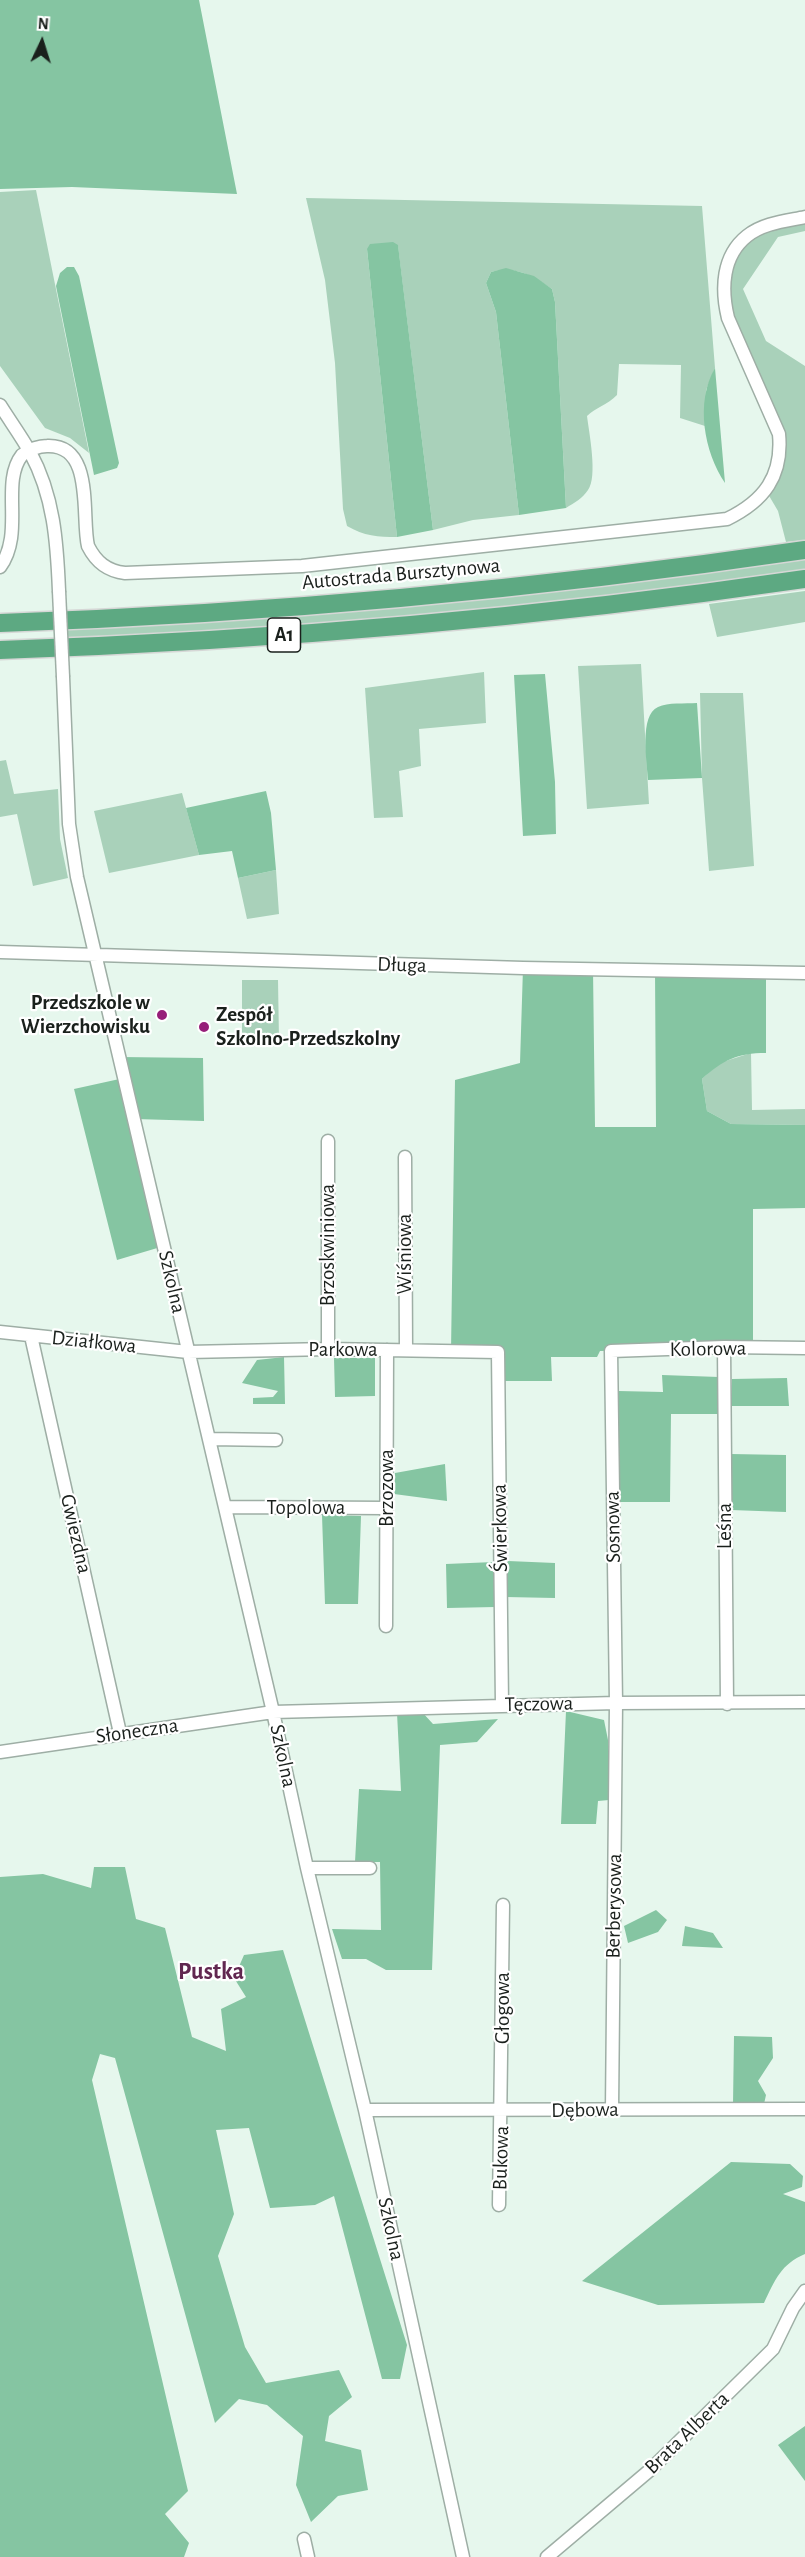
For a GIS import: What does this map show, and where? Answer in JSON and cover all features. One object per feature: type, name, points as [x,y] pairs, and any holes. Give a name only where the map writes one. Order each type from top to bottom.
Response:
[{"type":"highway","name":"Autostrada Bursztynowa","points":[[0,623],[357,601],[566,581],[805,549]]},
{"type":"highway","name":"A1","points":[[0,650],[358,630],[659,599],[805,580]]},
{"type":"street","points":[[0,567],[9,548],[9,529],[2,496],[4,479],[15,460],[29,451],[44,446],[53,446],[71,455],[77,462],[83,481],[86,532],[91,551],[105,567],[125,573],[302,566],[727,519],[748,509],[759,499],[770,482],[781,450],[779,434],[728,318],[723,299],[727,266],[747,236],[773,224],[805,217]]},
{"type":"street","name":"Szkolna","points":[[0,405],[29,451],[44,484],[53,516],[59,591],[70,837],[77,877],[365,2110],[463,2557]]},
{"type":"street","name":"Długa","points":[[0,952],[523,968],[805,973]]},
{"type":"street","name":"Brzoskwiniowa","points":[[328,1141],[328,1349]]},
{"type":"street","name":"Wiśniowa","points":[[405,1157],[406,1350]]},
{"type":"street","name":"Działkowa","points":[[0,1332],[188,1352]]},
{"type":"street","name":"Gwiezdna","points":[[31,1336],[120,1733]]},
{"type":"street","name":"Kolorowa","points":[[611,1351],[724,1347],[805,1348]]},
{"type":"street","name":"Leśna","points":[[724,1347],[727,1704]]},
{"type":"street","name":"Parkowa","points":[[188,1352],[328,1349],[498,1352]]},
{"type":"street","name":"Brzozowa","points":[[386,1626],[387,1350]]},
{"type":"street","name":"Sosnowa","points":[[611,1351],[616,1703]]},
{"type":"street","name":"Świerkowa","points":[[498,1352],[502,1705]]},
{"type":"street","points":[[210,1439],[276,1440]]},
{"type":"street","name":"Topolowa","points":[[226,1507],[386,1508]]},
{"type":"street","name":"Tęczowa","points":[[273,1712],[502,1705],[805,1702]]},
{"type":"street","name":"Berberysowa","points":[[612,2109],[616,1703]]},
{"type":"street","name":"Słoneczna","points":[[0,1752],[273,1712]]},
{"type":"street","points":[[308,1868],[370,1868]]},
{"type":"street","name":"Głogowa","points":[[502,2112],[503,1905]]},
{"type":"street","name":"Dębowa","points":[[365,2110],[502,2112],[612,2109],[805,2109]]},
{"type":"street","name":"Bukowa","points":[[500,2205],[502,2112]]},
{"type":"street","name":"Brata Alberta","points":[[547,2557],[650,2469],[773,2349],[793,2308],[805,2290]]},
{"type":"street","points":[[304,2539],[308,2557]]},
{"type":"green space","points":[[0,0],[199,0],[237,194],[72,187],[0,189]]},
{"type":"green space","points":[[36,190],[89,453],[70,438],[45,428],[0,366],[0,192]]},
{"type":"green space","points":[[306,198],[702,206],[715,368],[706,390],[705,426],[680,418],[681,365],[619,364],[617,395],[587,416],[592,454],[591,484],[584,495],[566,508],[555,302],[552,289],[516,271],[491,272],[486,283],[496,312],[519,515],[473,520],[433,530],[398,246],[367,249],[397,537],[371,535],[347,526],[343,509],[335,363],[325,280]]},
{"type":"green space","points":[[805,221],[805,231],[778,237],[743,289],[766,341],[805,366],[805,540],[786,542],[778,511],[768,494],[780,474],[784,450],[731,317],[728,289],[734,261],[741,249],[755,236],[768,229]]},
{"type":"green space","points":[[393,242],[398,245],[433,530],[397,537],[367,249],[370,244]]},
{"type":"green space","points":[[67,267],[74,267],[79,276],[119,463],[117,468],[94,475],[56,286],[60,273]]},
{"type":"green space","points":[[506,268],[534,276],[552,289],[555,302],[566,508],[519,515],[496,312],[486,283],[491,272]]},
{"type":"green space","points":[[715,368],[725,483],[712,457],[705,427],[705,396]]},
{"type":"green space","points":[[805,557],[805,574],[424,617],[67,642],[67,625]]},
{"type":"green space","points":[[805,591],[805,622],[717,637],[709,604]]},
{"type":"green space","points":[[641,664],[649,804],[587,809],[578,666]]},
{"type":"green space","points":[[484,672],[486,723],[419,729],[421,766],[399,771],[403,817],[374,818],[365,688]]},
{"type":"green space","points":[[545,674],[555,782],[556,834],[523,836],[514,675]]},
{"type":"green space","points":[[700,693],[743,693],[754,866],[709,871],[702,778]]},
{"type":"green space","points":[[697,703],[702,778],[648,780],[646,729],[652,712],[667,704]]},
{"type":"green space","points":[[6,760],[14,794],[58,789],[60,839],[68,878],[33,886],[17,814],[0,817],[0,761]]},
{"type":"green space","points":[[266,791],[271,813],[276,870],[238,878],[232,851],[199,855],[186,808]]},
{"type":"green space","points":[[182,793],[199,855],[109,873],[94,811]]},
{"type":"green space","points":[[276,870],[279,914],[247,919],[238,878]]},
{"type":"green space","points":[[523,968],[593,969],[595,1127],[656,1127],[655,970],[766,970],[766,1053],[747,1054],[731,1059],[702,1079],[707,1111],[731,1124],[805,1125],[805,1208],[753,1209],[753,1347],[600,1351],[597,1357],[551,1357],[552,1381],[504,1381],[504,1352],[451,1351],[455,1080],[520,1063]]},
{"type":"green space","points":[[242,980],[278,980],[279,1041],[242,1041]]},
{"type":"green space","points":[[751,1053],[752,1110],[805,1109],[805,1125],[731,1124],[707,1111],[702,1079],[719,1063]]},
{"type":"green space","points":[[120,1057],[203,1058],[204,1121],[135,1119],[164,1246],[117,1260],[74,1089],[124,1078]]},
{"type":"green space","points":[[284,1357],[285,1404],[253,1404],[253,1398],[273,1397],[278,1391],[242,1383],[257,1360]]},
{"type":"green space","points":[[334,1358],[375,1358],[375,1396],[335,1397]]},
{"type":"green space","points":[[662,1375],[719,1377],[721,1414],[671,1414],[670,1502],[620,1502],[618,1391],[663,1392]]},
{"type":"green space","points":[[787,1378],[789,1406],[731,1406],[732,1379]]},
{"type":"green space","points":[[731,1454],[786,1455],[786,1512],[731,1510]]},
{"type":"green space","points":[[445,1464],[447,1501],[394,1494],[395,1473]]},
{"type":"green space","points":[[322,1515],[361,1516],[358,1604],[325,1604]]},
{"type":"green space","points":[[508,1561],[555,1563],[555,1598],[506,1597]]},
{"type":"green space","points":[[494,1562],[495,1607],[447,1608],[446,1564]]},
{"type":"green space","points":[[566,1711],[604,1720],[608,1740],[609,1800],[598,1801],[596,1824],[561,1824]]},
{"type":"green space","points":[[422,1712],[433,1724],[498,1719],[477,1742],[440,1745],[432,1970],[386,1970],[366,1959],[342,1959],[332,1929],[381,1930],[380,1862],[355,1862],[359,1789],[401,1791],[397,1713]]},
{"type":"green space","points":[[94,1867],[125,1867],[136,1919],[165,1928],[192,2037],[226,2051],[221,2009],[246,1997],[234,1978],[244,1955],[283,1950],[407,2345],[400,2379],[382,2379],[334,2196],[315,2205],[270,2208],[249,2128],[216,2130],[234,2214],[218,2256],[245,2347],[266,2383],[339,2370],[352,2397],[329,2416],[325,2441],[361,2450],[368,2490],[338,2496],[311,2522],[296,2485],[303,2436],[267,2405],[239,2399],[215,2423],[115,2058],[100,2054],[92,2080],[188,2491],[165,2514],[189,2543],[184,2557],[0,2557],[0,1877],[43,1874],[91,1888]]},
{"type":"green space","points":[[656,1910],[667,1920],[658,1932],[628,1943],[624,1926]]},
{"type":"green space","points":[[685,1926],[713,1933],[723,1948],[682,1946]]},
{"type":"green space","points":[[734,2036],[772,2037],[773,2058],[758,2081],[766,2095],[764,2104],[733,2104]]},
{"type":"green space","points":[[731,2162],[790,2164],[803,2176],[802,2187],[783,2194],[805,2202],[805,2254],[784,2268],[775,2280],[764,2303],[658,2305],[582,2281]]},
{"type":"green space","points":[[805,2426],[805,2481],[778,2445]]},
{"type":"place","name":"Przedszkole w Wierzchowisku","points":[[162,1015]]},
{"type":"place","name":"Zespół Szkolno-Przedszkolny","points":[[204,1027]]},
{"type":"district","name":"Pustka","points":[[211,1972]]}]
